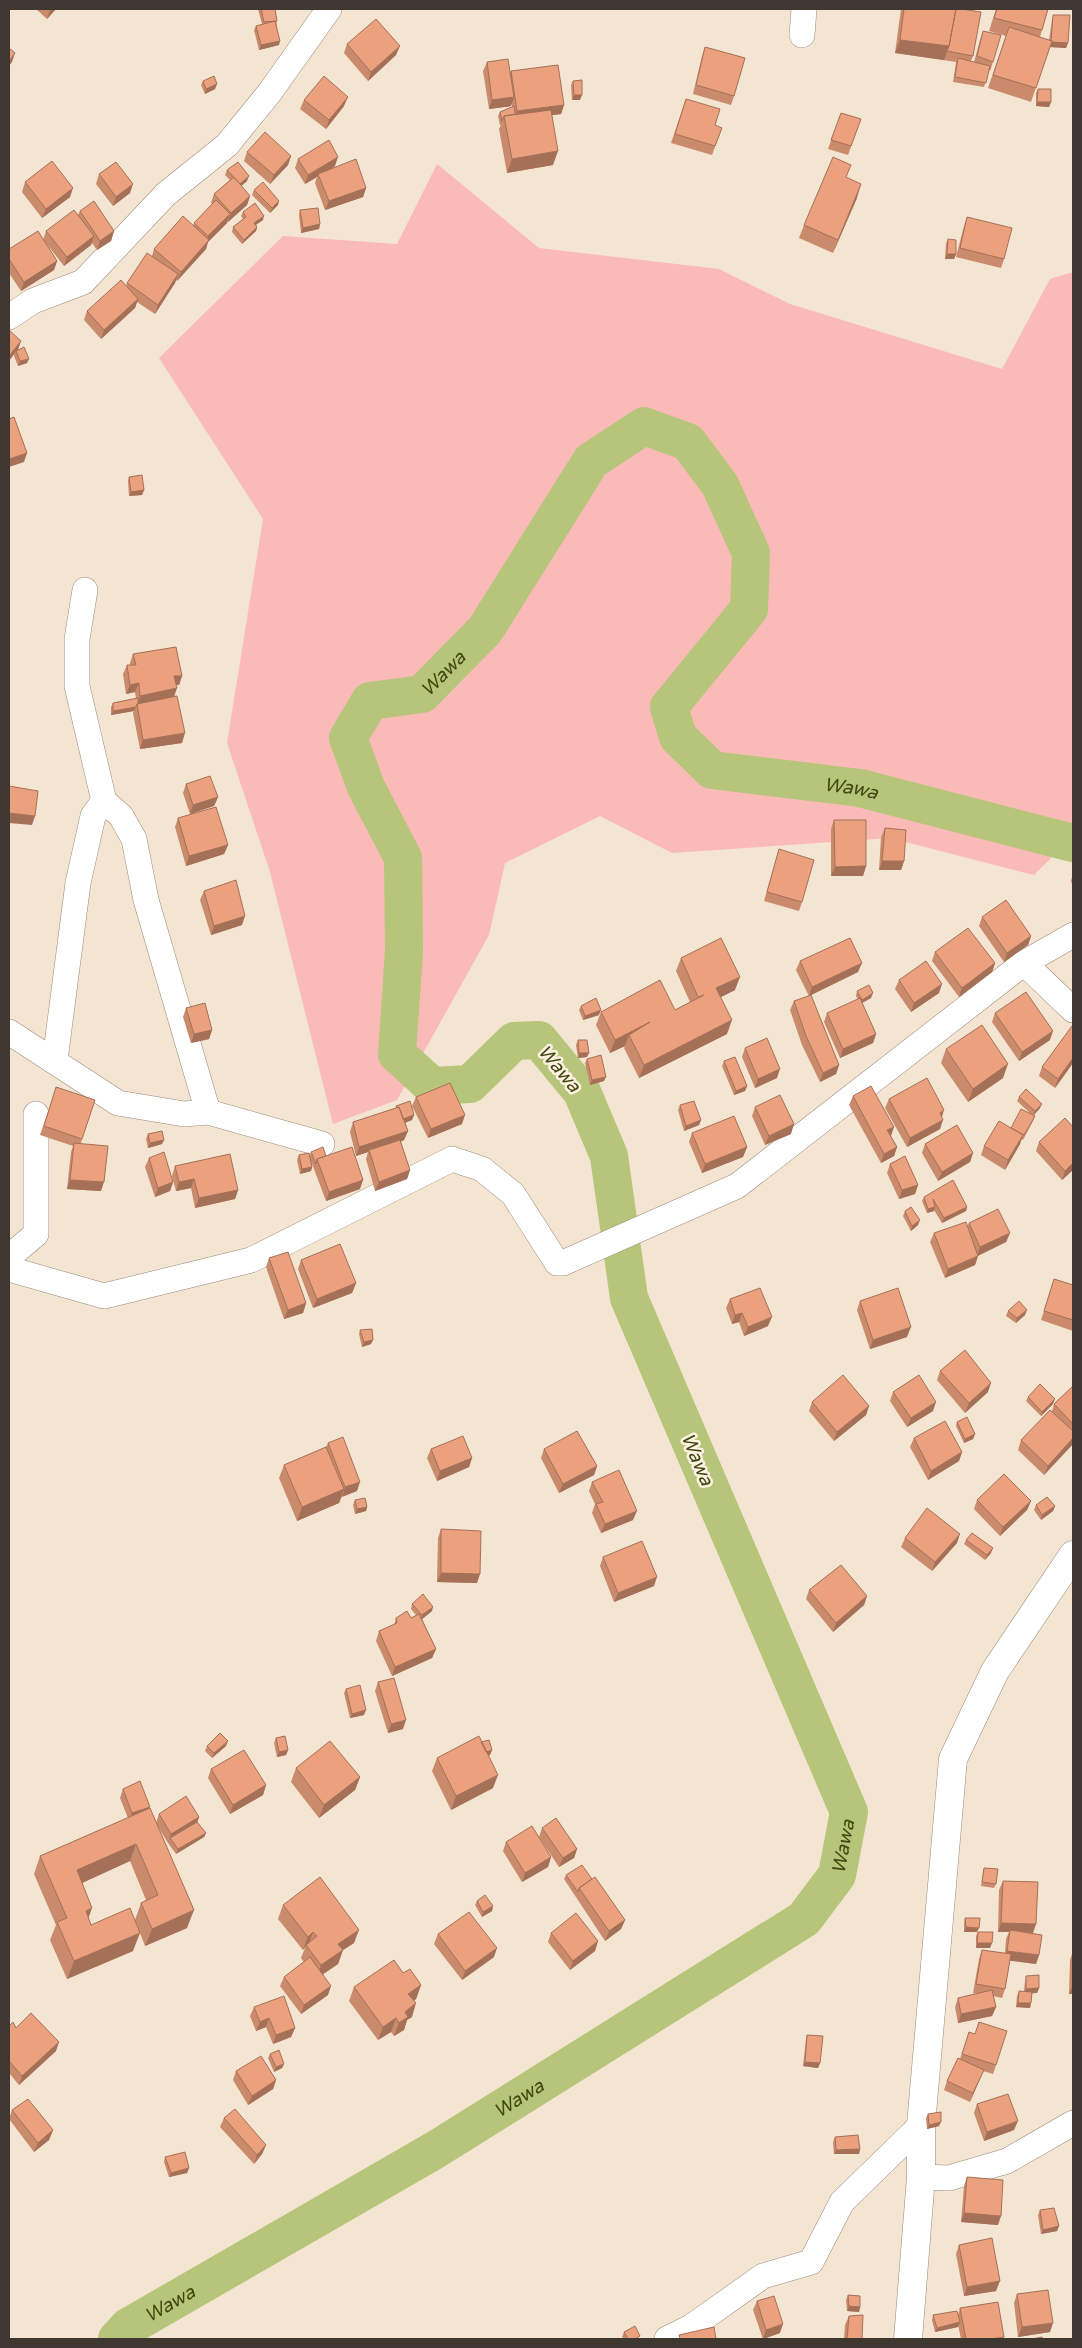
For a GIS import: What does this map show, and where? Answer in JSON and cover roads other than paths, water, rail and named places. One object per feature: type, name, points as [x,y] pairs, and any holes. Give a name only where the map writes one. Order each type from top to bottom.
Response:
[{"type":"highway","points":[[908,2339],[922,2126],[953,1759],[995,1671],[1073,1555]]},
{"type":"street","points":[[9,316],[33,301],[83,282],[166,194],[228,145],[270,92],[329,9]]},
{"type":"street","points":[[802,35],[804,9]]},
{"type":"street","points":[[85,590],[77,639],[77,686],[104,802],[121,816],[134,839],[146,900],[208,1112]]},
{"type":"street","points":[[55,1060],[78,883],[93,816],[104,802]]},
{"type":"street","points":[[9,1269],[104,1296],[251,1260],[452,1159],[482,1169],[513,1194],[557,1263],[563,1263],[737,1186],[1024,963],[1073,935]]},
{"type":"street","points":[[1024,963],[1073,1010]]},
{"type":"street","points":[[9,1032],[55,1060],[118,1103],[184,1114],[208,1112],[322,1144]]},
{"type":"street","points":[[9,1257],[36,1234],[36,1114]]},
{"type":"street","points":[[920,2177],[949,2178],[1006,2161],[1073,2123]]},
{"type":"street","points":[[668,2339],[691,2327],[763,2276],[811,2262],[842,2202],[922,2126]]},
{"type":"waterway","name":"Wawa","points":[[117,2339],[128,2327],[435,2150],[804,1919],[837,1875],[849,1812],[629,1298],[609,1156],[582,1092],[539,1040],[514,1041],[470,1084],[432,1086],[397,1054],[404,951],[403,858],[366,787],[348,738],[370,701],[422,694],[485,630],[591,461],[644,426],[688,442],[720,485],[751,553],[749,609],[669,707],[678,737],[712,770],[860,788],[1073,843]]}]
